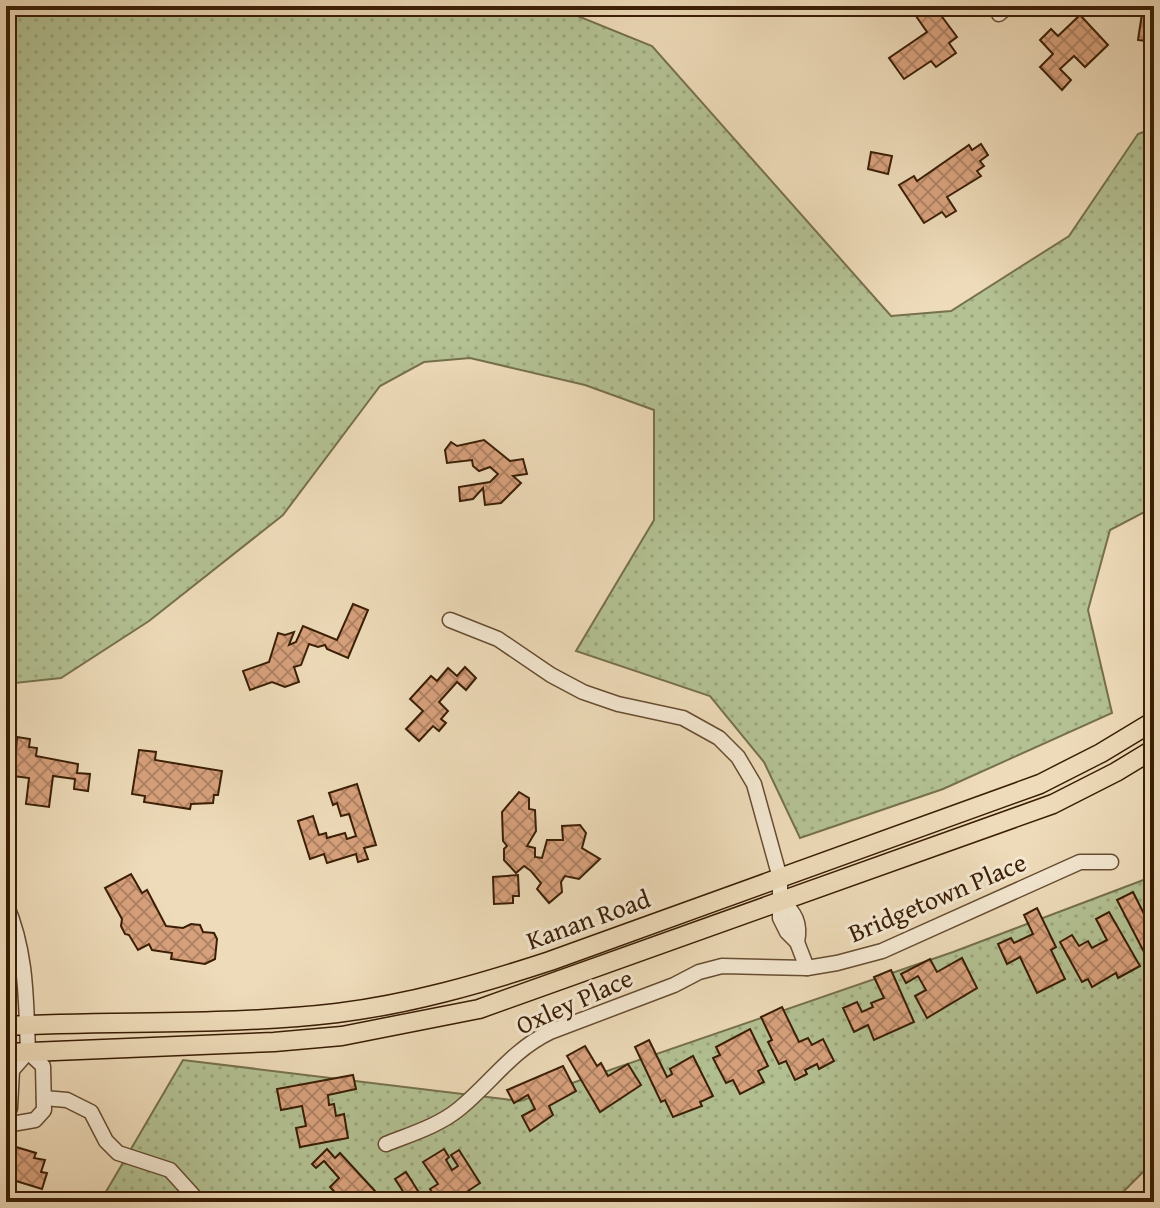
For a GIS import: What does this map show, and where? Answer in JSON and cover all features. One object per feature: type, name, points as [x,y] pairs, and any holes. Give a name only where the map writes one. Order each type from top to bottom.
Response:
[{"type":"main road","name":"Kanan Road","points":[[6,1026],[267,1019],[338,1013],[406,1002],[499,978],[1040,784],[1154,721]]},
{"type":"main road","name":"Kanan Road","points":[[6,1053],[274,1042],[342,1036],[479,1009],[1053,804],[1154,749]]},
{"type":"street","points":[[450,620],[498,639],[551,675],[583,692],[618,704],[683,718],[719,738],[738,757],[754,784],[780,878],[780,918],[797,942],[807,968]]},
{"type":"street","name":"Bridgetown Place","points":[[807,968],[882,951],[1080,862],[1111,862]]},
{"type":"street","points":[[6,904],[17,929],[25,968],[28,1052],[12,1070],[8,1109],[14,1124],[35,1120],[44,1110],[43,1066],[28,1052]]},
{"type":"street","name":"Oxley Place","points":[[386,1144],[456,1112],[510,1057],[550,1032],[674,985],[699,972],[722,966],[807,968]]},
{"type":"street","points":[[44,1098],[67,1100],[91,1112],[106,1141],[118,1153],[170,1170],[199,1202]]},
{"type":"green space","points":[[6,6],[553,6],[652,46],[891,316],[951,311],[1069,236],[1138,134],[1154,128],[1154,507],[1110,530],[1088,610],[1112,713],[943,789],[800,838],[764,762],[710,696],[576,651],[654,520],[654,410],[585,385],[470,358],[424,362],[380,386],[283,515],[149,621],[61,678],[6,684]]},
{"type":"green space","points":[[1154,876],[1154,1161],[1113,1202],[100,1202],[183,1060],[520,1101],[953,952]]},
{"type":"building","points":[[931,6],[957,37],[949,43],[956,53],[936,67],[931,61],[904,79],[889,58],[927,32],[916,16]]},
{"type":"building","points":[[1154,6],[1154,42],[1138,40],[1143,7]]},
{"type":"building","points":[[1080,15],[1108,45],[1085,67],[1074,56],[1060,69],[1071,80],[1062,90],[1040,67],[1053,54],[1040,40],[1051,29],[1058,36]]},
{"type":"building","points":[[981,144],[988,155],[980,161],[984,166],[977,171],[981,176],[947,197],[956,211],[946,217],[942,212],[924,223],[899,185],[914,176],[917,181],[969,145],[972,150]]},
{"type":"building","points":[[871,152],[892,156],[888,174],[868,169]]},
{"type":"building","points":[[484,440],[510,461],[523,459],[527,474],[513,476],[521,483],[501,503],[485,505],[483,488],[473,499],[460,501],[459,487],[490,482],[498,474],[490,467],[479,471],[472,460],[447,463],[445,450],[451,442],[457,446]]},
{"type":"building","points":[[353,604],[368,610],[348,658],[327,649],[325,645],[318,647],[309,644],[301,665],[294,667],[299,682],[285,687],[272,682],[250,690],[243,671],[269,662],[278,633],[285,635],[294,632],[289,645],[296,642],[303,626],[337,640]]},
{"type":"building","points":[[465,667],[476,678],[466,690],[457,682],[439,702],[448,711],[441,719],[446,723],[439,731],[433,726],[419,741],[406,729],[423,711],[410,699],[431,676],[437,681],[448,668],[457,676]]},
{"type":"building","points":[[17,737],[30,739],[29,747],[37,748],[36,756],[78,764],[77,773],[90,774],[88,791],[74,789],[75,779],[53,776],[49,807],[26,804],[29,778],[6,775],[6,750],[16,751]]},
{"type":"building","points":[[139,750],[156,752],[155,760],[222,771],[218,795],[214,795],[213,803],[191,804],[190,809],[144,802],[145,796],[132,794]]},
{"type":"building","points":[[357,784],[376,845],[364,848],[368,859],[358,862],[356,854],[327,863],[324,854],[310,859],[298,821],[313,816],[319,835],[326,833],[327,838],[345,833],[347,839],[356,836],[349,814],[341,816],[337,803],[333,805],[329,793]]},
{"type":"building","points":[[519,792],[529,798],[529,809],[535,810],[536,831],[527,846],[535,848],[535,857],[542,858],[547,840],[563,840],[562,826],[580,825],[586,833],[582,848],[600,859],[579,879],[565,876],[561,882],[562,892],[549,903],[537,889],[541,883],[531,871],[524,866],[516,873],[504,860],[507,846],[503,841],[502,812]]},
{"type":"building","points":[[131,874],[142,893],[147,890],[166,926],[183,928],[191,924],[200,925],[203,932],[214,933],[217,939],[215,959],[205,964],[171,959],[172,953],[152,950],[149,944],[138,950],[129,935],[125,934],[122,919],[105,888]]},
{"type":"building","points":[[518,875],[519,896],[513,896],[513,903],[494,904],[493,877]]},
{"type":"building","points":[[1133,892],[1144,914],[1154,909],[1154,949],[1145,954],[1117,900]]},
{"type":"building","points":[[1037,908],[1056,947],[1051,950],[1065,979],[1037,993],[1020,957],[1007,964],[998,944],[1011,938],[1014,943],[1033,934],[1024,915]]},
{"type":"building","points":[[1109,912],[1140,966],[1118,978],[1116,973],[1092,987],[1088,979],[1082,982],[1060,942],[1072,935],[1079,946],[1088,941],[1092,948],[1107,940],[1096,919]]},
{"type":"building","points":[[962,958],[977,988],[927,1018],[915,996],[926,990],[918,976],[906,983],[901,974],[930,959],[937,972]]},
{"type":"building","points":[[891,970],[914,1022],[874,1040],[868,1025],[854,1032],[843,1008],[857,1002],[862,1012],[873,1007],[871,1003],[884,998],[874,977]]},
{"type":"building","points":[[782,1007],[799,1042],[808,1038],[812,1045],[823,1039],[834,1061],[819,1069],[817,1064],[795,1080],[786,1061],[779,1064],[768,1042],[772,1040],[761,1017]]},
{"type":"building","points":[[750,1029],[768,1066],[758,1071],[764,1082],[740,1094],[733,1080],[726,1083],[713,1058],[720,1055],[716,1047]]},
{"type":"building","points":[[649,1040],[667,1077],[672,1074],[670,1069],[693,1056],[713,1096],[700,1102],[702,1106],[673,1117],[665,1100],[661,1102],[635,1047]]},
{"type":"building","points":[[585,1046],[597,1066],[601,1063],[608,1076],[628,1064],[641,1085],[600,1112],[567,1056]]},
{"type":"building","points":[[563,1066],[576,1091],[549,1106],[553,1115],[530,1131],[522,1116],[535,1109],[528,1095],[514,1103],[507,1090]]},
{"type":"building","points":[[353,1075],[356,1089],[328,1095],[329,1105],[334,1104],[336,1116],[344,1114],[348,1138],[300,1147],[296,1128],[306,1126],[302,1106],[281,1110],[277,1089]]},
{"type":"building","points":[[6,1144],[36,1153],[34,1158],[45,1160],[41,1172],[47,1173],[42,1189],[16,1181],[14,1185],[6,1183]]},
{"type":"building","points":[[327,1149],[335,1158],[340,1153],[375,1191],[364,1202],[344,1202],[330,1187],[339,1178],[324,1161],[316,1168],[312,1164]]},
{"type":"building","points":[[444,1149],[452,1170],[458,1166],[451,1155],[459,1150],[480,1183],[462,1195],[465,1200],[462,1202],[439,1202],[430,1189],[438,1184],[423,1162]]},
{"type":"building","points":[[406,1172],[425,1202],[402,1202],[408,1199],[395,1179]]}]
